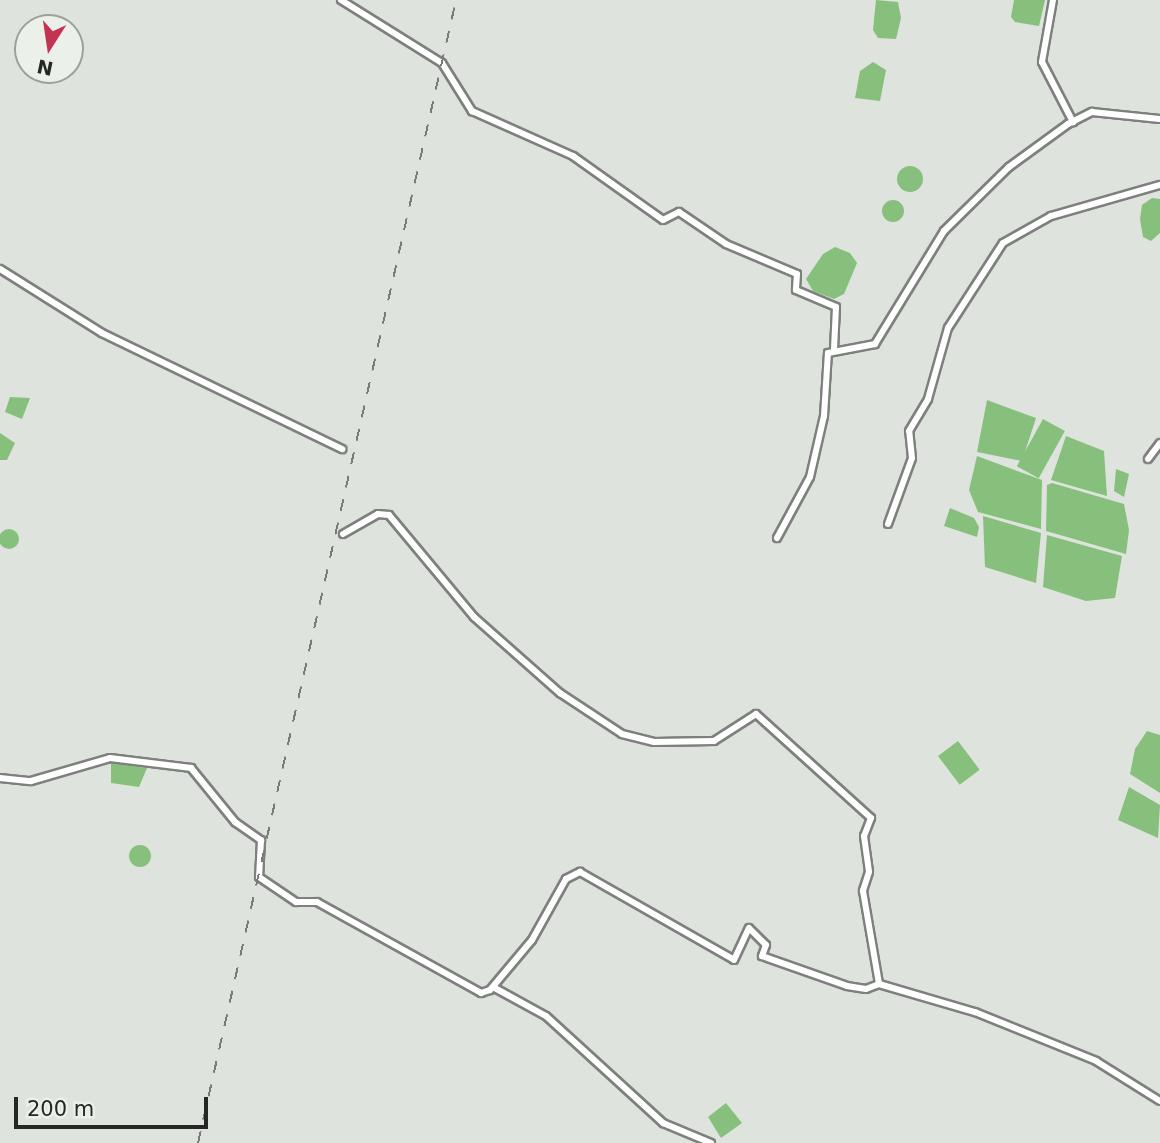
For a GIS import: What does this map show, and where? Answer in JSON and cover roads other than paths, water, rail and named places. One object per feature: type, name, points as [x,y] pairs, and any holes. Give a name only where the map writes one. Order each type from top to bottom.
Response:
[{"type":"street","points":[[341,0],[442,62],[472,111],[573,156],[663,220],[679,212],[726,244],[797,274],[796,290],[836,307],[834,349],[826,363],[824,416],[810,477],[777,538]]},
{"type":"street","points":[[1053,0],[1042,62],[1073,122]]},
{"type":"street","points":[[834,349],[875,344],[944,231],[1009,167],[1073,122],[1092,112],[1160,119]]},
{"type":"street","points":[[888,524],[912,458],[909,430],[928,398],[948,328],[1003,243],[1051,216],[1160,185]]},
{"type":"street","points":[[0,269],[102,332],[342,449]]},
{"type":"street","points":[[1148,459],[1160,443]]},
{"type":"street","points":[[343,534],[378,514],[389,515],[474,617],[561,693],[622,734],[654,742],[714,741],[756,714],[871,818],[864,836],[869,872],[863,891],[879,984]]},
{"type":"street","points":[[0,778],[32,780],[110,758],[191,768],[235,822],[261,840],[256,872],[268,884],[296,902],[317,902],[473,990],[483,993],[493,987],[538,930],[566,879],[580,872],[653,910],[693,940],[734,960],[750,928],[766,945],[762,956],[846,986],[866,989],[879,984],[975,1012],[1096,1061],[1160,1101]]},
{"type":"street","points":[[493,987],[546,1016],[663,1123],[711,1143]]},
{"type":"railway","points":[[198,1143],[456,0]]}]
